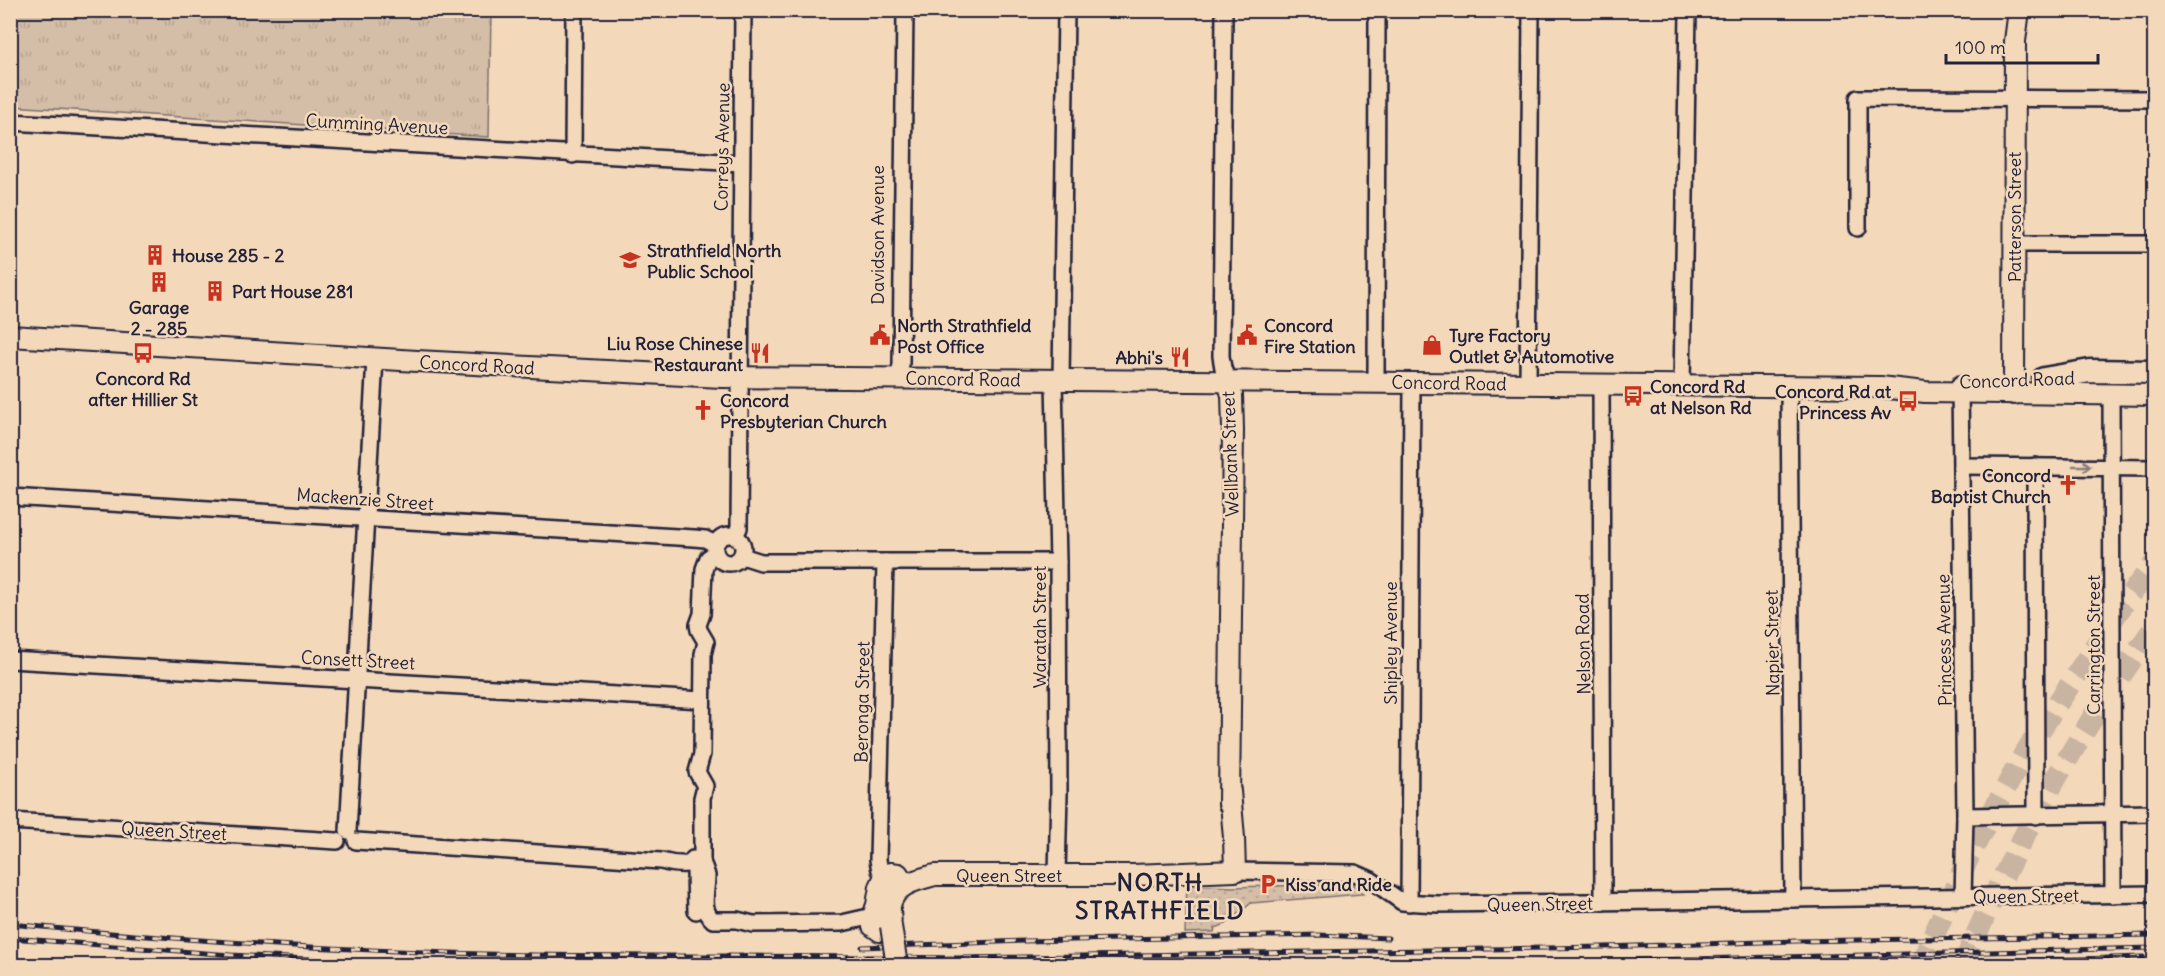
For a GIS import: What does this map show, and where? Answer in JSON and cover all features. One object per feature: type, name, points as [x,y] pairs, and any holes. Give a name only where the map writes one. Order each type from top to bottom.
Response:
[{"type":"highway","points":[[2044,379],[2090,371],[2154,372]]},
{"type":"main road","name":"Patterson Street","points":[[2012,10],[2015,40]]},
{"type":"main road","name":"Patterson Street","points":[[2014,387],[2014,99],[2015,40],[2019,10]]},
{"type":"main road","name":"Concord Road","points":[[10,336],[375,359],[739,377],[1880,387],[1925,392],[1960,388],[2014,387],[2154,395]]},
{"type":"main road","name":"Concord Road","points":[[2014,387],[2044,379],[2154,380]]},
{"type":"main road","name":"Wellbank Street","points":[[1225,872],[1220,862],[1224,852],[1230,791],[1233,429],[1232,394],[1228,382]]},
{"type":"main road","name":"Wellbank Street","points":[[1225,872],[1234,838],[1230,791]]},
{"type":"main road","name":"Queen Street","points":[[894,878],[921,871],[935,875],[1225,872]]},
{"type":"main road","points":[[888,966],[880,927],[890,906],[894,878]]},
{"type":"main road","points":[[880,927],[897,966]]},
{"type":"street","points":[[573,155],[574,10]]},
{"type":"street","name":"Correys Avenue","points":[[735,536],[739,528],[743,10]]},
{"type":"street","name":"Davidson Avenue","points":[[898,10],[896,365],[898,378]]},
{"type":"street","name":"Davidson Avenue","points":[[898,378],[901,365],[904,237],[905,10]]},
{"type":"street","name":"Waratah Street","points":[[1057,874],[1059,793],[1057,381],[1066,10]]},
{"type":"street","name":"Wellbank Street","points":[[1224,10],[1221,356],[1222,368],[1228,382]]},
{"type":"street","points":[[1376,383],[1377,10]]},
{"type":"street","points":[[1528,384],[1531,10]]},
{"type":"street","points":[[1682,386],[1688,10]]},
{"type":"street","points":[[1858,228],[1858,98],[2154,99]]},
{"type":"street","name":"Cumming Avenue","points":[[10,122],[741,163]]},
{"type":"street","points":[[2013,244],[2154,244]]},
{"type":"street","points":[[347,838],[375,359]]},
{"type":"street","name":"Shipley Avenue","points":[[1409,903],[1412,383]]},
{"type":"street","name":"Nelson Road","points":[[1601,385],[1603,902]]},
{"type":"street","name":"Napier Street","points":[[1789,387],[1793,899]]},
{"type":"street","name":"Princess Avenue","points":[[1960,388],[1965,816],[1963,897]]},
{"type":"street","name":"Carrington Street","points":[[2111,394],[2113,895]]},
{"type":"street","points":[[1961,466],[2154,468]]},
{"type":"street","points":[[2035,466],[2036,816]]},
{"type":"street","name":"Mackenzie Street","points":[[10,497],[694,538],[705,539],[715,548]]},
{"type":"street","points":[[715,548],[720,561],[730,564],[738,560],[744,547],[735,536],[726,535],[718,540],[704,569],[702,614],[698,625],[706,642],[703,654],[702,754],[697,772],[705,786],[702,798],[702,862],[707,873],[705,908],[710,917],[719,921],[737,920],[753,924],[842,923],[854,928],[880,927]]},
{"type":"street","points":[[741,556],[761,562],[1058,562]]},
{"type":"street","name":"Beronga Street","points":[[885,562],[878,860],[880,870],[894,878]]},
{"type":"street","name":"Consett Street","points":[[10,660],[702,700]]},
{"type":"street","points":[[1965,816],[2154,813]]},
{"type":"street","name":"Queen Street","points":[[10,821],[347,838],[661,861],[688,866],[702,862]]},
{"type":"street","name":"Queen Street","points":[[1225,872],[1355,873],[1371,880],[1402,902],[1409,903],[1502,905],[2154,894]]},
{"type":"green space","points":[[10,11],[491,11],[489,137],[11,106]]},
{"type":"green space","points":[[1352,884],[1363,894],[1251,903],[1226,924],[1215,928],[1214,932],[1185,933],[1187,885],[1232,887]]},
{"type":"tunnel","points":[[1920,966],[1971,852],[2023,756],[2119,610],[2154,564]]},
{"type":"tunnel","points":[[1963,966],[2003,877],[2049,791],[2099,708],[2154,628]]},
{"type":"railway","points":[[10,924],[141,936],[405,951],[536,955],[961,958],[2154,935]]},
{"type":"railway","points":[[862,947],[1318,935],[1388,938]]},
{"type":"railway","points":[[10,938],[231,955],[439,966]]},
{"type":"railway","points":[[1405,966],[2154,948]]},
{"type":"railway","points":[[1771,965],[1954,963],[2143,957]]},
{"type":"railway","points":[[1312,966],[1390,959]]},
{"type":"place","name":"House 285 - 2","points":[[155,255]]},
{"type":"place","name":"Strathfield North Public School","points":[[630,260]]},
{"type":"place","name":"Garage 2 - 285","points":[[159,282]]},
{"type":"place","name":"Part House 281","points":[[215,291]]},
{"type":"place","name":"North Strathfield Post Office","points":[[880,335]]},
{"type":"place","name":"Concord Fire Station","points":[[1247,335]]},
{"type":"place","name":"Tyre Factory Outlet & Automotive","points":[[1432,345]]},
{"type":"place","name":"Concord Rd after Hillier St","points":[[143,353]]},
{"type":"place","name":"Liu Rose Chinese Restaurant","points":[[760,353]]},
{"type":"place","name":"Abhi's","points":[[1180,357]]},
{"type":"place","name":"Concord Rd at Nelson Rd","points":[[1633,396]]},
{"type":"place","name":"Concord Rd at Princess Av","points":[[1908,401]]},
{"type":"place","name":"Concord Presbyterian Church","points":[[703,410]]},
{"type":"place","name":"Concord Baptist Church","points":[[2068,485]]},
{"type":"place","name":"Kiss and Ride","points":[[1268,884]]},
{"type":"district","name":"NORTH STRATHFIELD","points":[[1160,896]]}]
